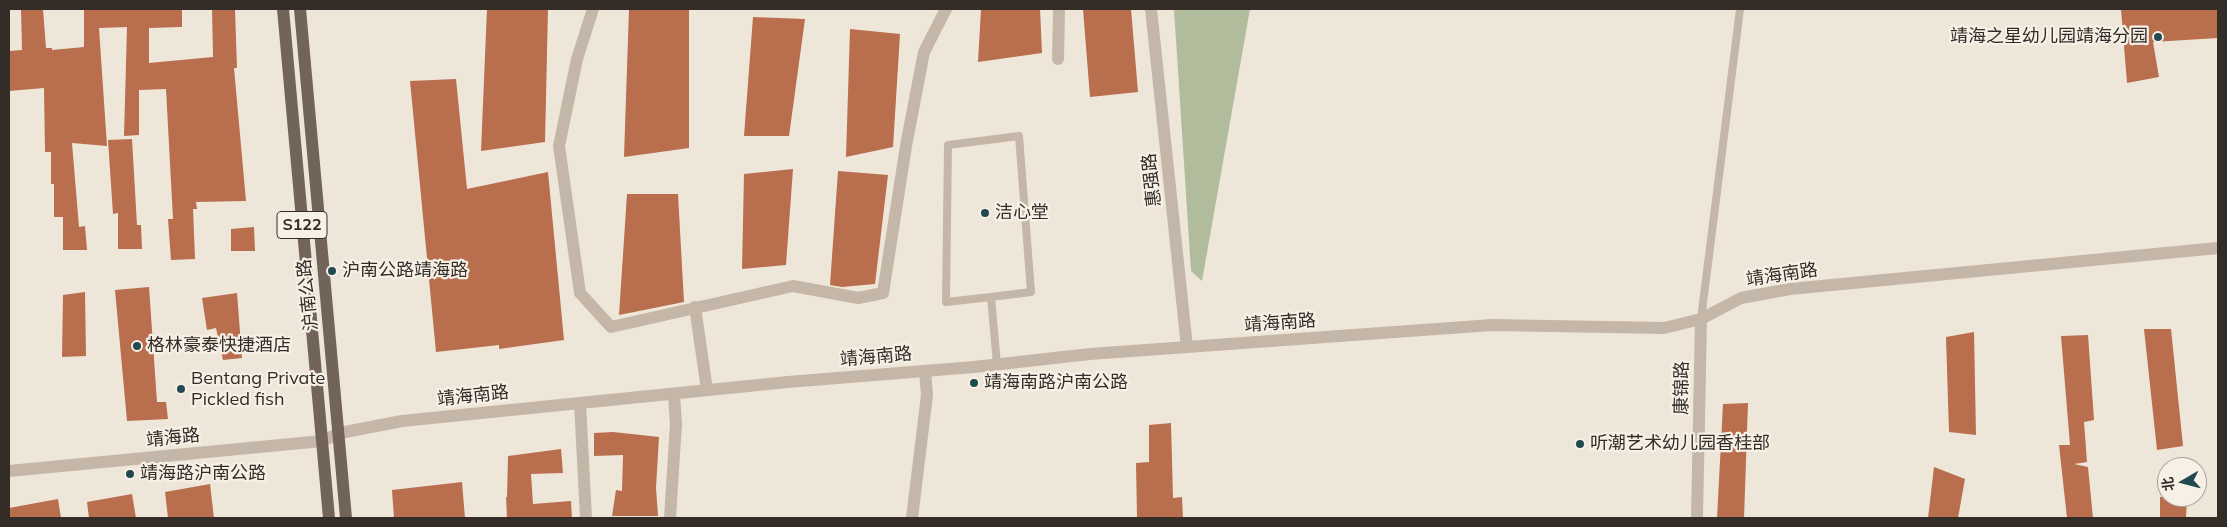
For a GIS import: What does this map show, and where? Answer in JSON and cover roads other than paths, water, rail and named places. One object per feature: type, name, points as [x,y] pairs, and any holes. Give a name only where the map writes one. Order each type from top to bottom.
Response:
[{"type":"main road","name":"沪南公路","points":[[283,9],[329,518]]},
{"type":"main road","name":"沪南公路","points":[[300,9],[340,433],[346,518]]},
{"type":"street","points":[[593,9],[577,58],[559,146],[580,293],[611,327],[793,286],[858,298],[883,293],[906,146],[924,52],[946,9]]},
{"type":"street","points":[[1058,9],[1058,59]]},
{"type":"street","name":"惠强路","points":[[1151,9],[1187,347]]},
{"type":"street","name":"靖海南路","points":[[340,433],[402,421],[707,390],[1187,347],[1492,325],[1664,328],[1702,319],[1740,298],[1790,289],[2218,248]]},
{"type":"street","points":[[695,307],[707,390]]},
{"type":"street","name":"康锦路","points":[[1697,518],[1702,319]]},
{"type":"street","points":[[912,518],[927,395],[924,371]]},
{"type":"street","points":[[670,518],[676,424],[674,394]]},
{"type":"street","points":[[580,403],[586,518]]},
{"type":"street","name":"靖海路","points":[[9,471],[322,441],[340,433]]},
{"type":"lane","points":[[1702,319],[1740,9]]},
{"type":"lane","points":[[1019,136],[1032,292],[991,297],[946,302],[948,144],[1019,136]]},
{"type":"lane","points":[[991,297],[997,364]]},
{"type":"place","name":"靖海之星幼儿园靖海分园","points":[[2158,37]]},
{"type":"place","name":"洁心堂","points":[[985,213]]},
{"type":"place","name":"沪南公路靖海路","points":[[332,271]]},
{"type":"place","name":"格林豪泰快捷酒店","points":[[137,346]]},
{"type":"place","name":"靖海南路沪南公路","points":[[974,383]]},
{"type":"place","name":"Bentang Private Pickled fish","points":[[181,389]]},
{"type":"place","name":"听潮艺术幼儿园香桂部","points":[[1580,444]]},
{"type":"place","name":"靖海路沪南公路","points":[[130,474]]}]
